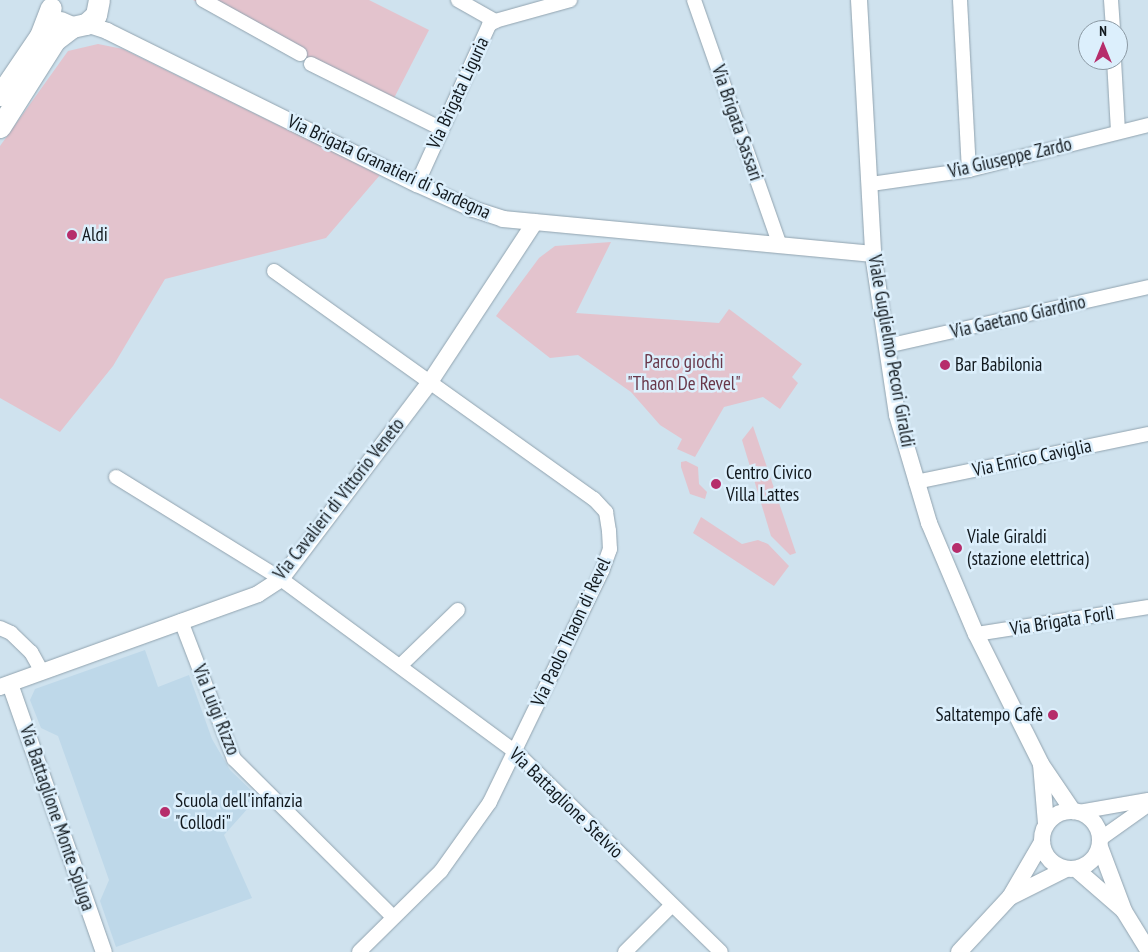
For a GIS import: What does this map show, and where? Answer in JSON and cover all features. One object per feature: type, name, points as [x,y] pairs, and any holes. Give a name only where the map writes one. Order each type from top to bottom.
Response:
[{"type":"main road","points":[[50,3],[58,21],[76,27]]},
{"type":"main road","points":[[0,95],[40,36],[50,3]]},
{"type":"main road","points":[[0,127],[55,40],[92,20],[99,4]]},
{"type":"street","points":[[203,0],[300,54]]},
{"type":"street","points":[[458,0],[494,21]]},
{"type":"street","name":"Via Brigata Liguria","points":[[417,184],[489,26],[494,21],[570,0]]},
{"type":"street","name":"Via Brigata Sassari","points":[[694,0],[780,245]]},
{"type":"street","name":"Viale Guglielmo Pecori Giraldi","points":[[860,0],[871,184],[873,254],[898,415],[929,523],[976,634],[1040,764],[1076,811]]},
{"type":"street","points":[[960,0],[968,170]]},
{"type":"street","points":[[1111,0],[1112,20]]},
{"type":"street","name":"Via Brigata Granatieri di Sardegna","points":[[99,4],[107,25],[131,43]]},
{"type":"street","name":"Via Brigata Granatieri di Sardegna","points":[[76,27],[98,27],[417,184],[473,210],[503,219],[873,254]]},
{"type":"street","points":[[311,64],[442,129]]},
{"type":"street","points":[[1115,70],[1118,132]]},
{"type":"street","name":"Via Giuseppe Zardo","points":[[871,184],[968,170],[1148,124]]},
{"type":"street","name":"Via Cavalieri di Vittorio Veneto","points":[[5,685],[258,594],[281,579],[430,382],[535,222]]},
{"type":"street","name":"Via Paolo Thaon di Revel","points":[[274,271],[594,499],[606,512],[610,549],[602,571],[516,752],[466,839],[441,871],[359,952]]},
{"type":"street","name":"Via Gaetano Giardino","points":[[887,346],[1148,287]]},
{"type":"street","name":"Via Enrico Caviglia","points":[[916,482],[1148,434]]},
{"type":"street","name":"Via Battaglione Stelvio","points":[[116,477],[281,579],[401,665],[516,752],[721,952]]},
{"type":"street","name":"Via Brigata Forlì","points":[[976,634],[1148,607]]},
{"type":"street","points":[[401,665],[458,610]]},
{"type":"street","name":"Via Luigi Rizzo","points":[[181,621],[234,759],[393,917]]},
{"type":"street","points":[[0,628],[11,633],[31,652],[42,672]]},
{"type":"street","name":"Via Battaglione Monte Spluga","points":[[5,685],[104,952]]},
{"type":"street","name":"Viale Guglielmo Pecori Giraldi","points":[[1040,764],[1046,824]]},
{"type":"street","points":[[959,952],[1010,897],[1042,842],[1046,824],[1059,813],[1148,800]]},
{"type":"street","points":[[1010,897],[1092,861],[1100,843],[1148,805]]},
{"type":"street","points":[[1076,811],[1094,822],[1124,911],[1148,950]]},
{"type":"street","points":[[1042,842],[1048,859],[1071,869],[1124,911]]},
{"type":"street","points":[[625,952],[672,906]]},
{"type":"shaded area","name":"Scuola dell'infanzia \"Collodi\"","points":[[145,650],[158,687],[189,675],[212,739],[230,770],[258,797],[224,835],[252,898],[116,947],[100,901],[109,880],[58,736],[41,728],[30,700],[35,689]]},
{"type":"green space","points":[[193,0],[369,0],[429,30],[392,102]]},
{"type":"green space","points":[[98,44],[123,49],[380,175],[326,238],[165,279],[113,366],[60,432],[0,398],[0,146],[68,51]]},
{"type":"green space","name":"Parco giochi \"Thaon De Revel\"","points":[[611,242],[576,313],[719,323],[729,309],[802,364],[792,377],[798,383],[780,409],[763,397],[724,407],[695,457],[677,449],[682,439],[660,425],[631,392],[578,355],[550,358],[496,316],[539,258],[555,246]]},
{"type":"green space","points":[[753,426],[796,553],[790,555],[771,536],[742,440]]},
{"type":"green space","points":[[686,461],[698,467],[699,484],[707,492],[705,499],[690,494],[681,467],[681,462]]},
{"type":"green space","points":[[701,517],[742,544],[758,540],[768,544],[789,566],[774,586],[693,533]]},
{"type":"place","name":"Aldi","points":[[72,235]]},
{"type":"place","name":"Bar Babilonia","points":[[945,365]]},
{"type":"place","name":"Centro Civico Villa Lattes","points":[[716,484]]},
{"type":"place","name":"Viale Giraldi (stazione elettrica)","points":[[957,548]]},
{"type":"place","name":"Saltatempo Cafè","points":[[1053,715]]},
{"type":"place","name":"Scuola dell'infanzia \"Collodi\"","points":[[165,812]]}]
